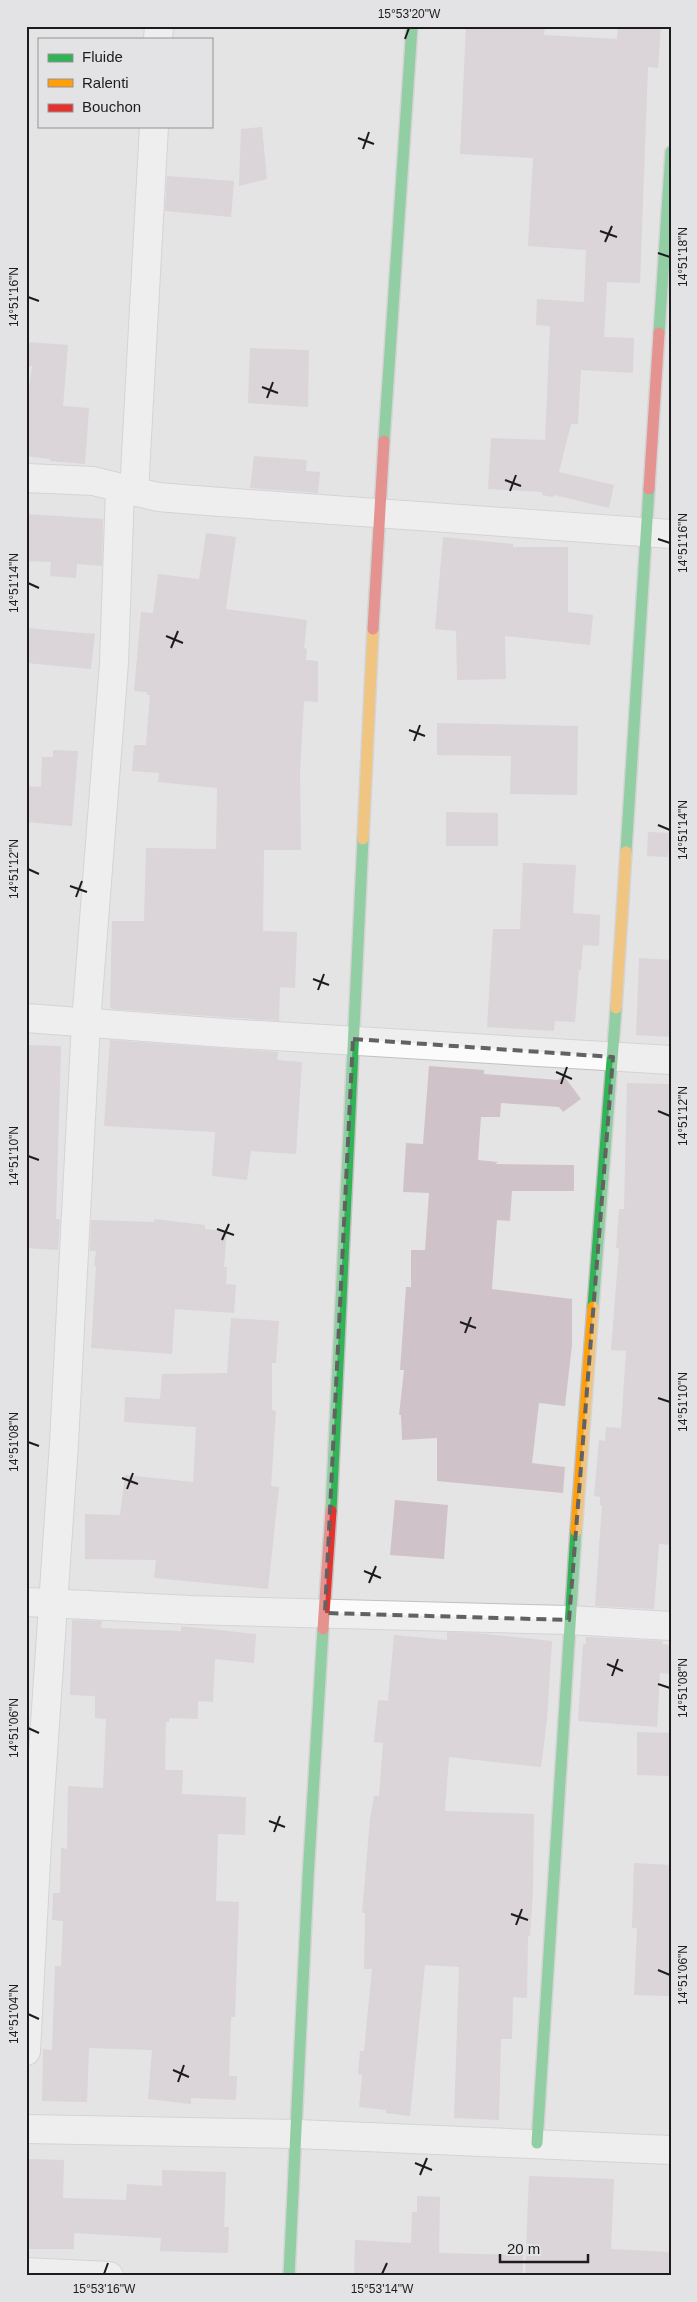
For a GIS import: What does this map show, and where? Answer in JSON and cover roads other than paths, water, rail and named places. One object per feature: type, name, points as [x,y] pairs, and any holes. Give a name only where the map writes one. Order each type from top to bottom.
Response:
[{"type":"street","points":[[289,2276],[379,512],[412,26]]},
{"type":"street","points":[[26,2051],[37,1842],[54,1603],[81,1155],[86,1023],[154,128]]},
{"type":"street","points":[[537,2143],[569,1620],[613,1057],[659,533],[671,152]]},
{"type":"street","points":[[26,478],[93,481],[158,497],[659,533]]},
{"type":"street","points":[[26,1018],[671,1060]]},
{"type":"street","points":[[26,1602],[190,1610],[569,1620],[671,1626]]},
{"type":"street","points":[[26,2129],[297,2134],[671,2150]]},
{"type":"street","points":[[26,2272],[109,2276]]}]
